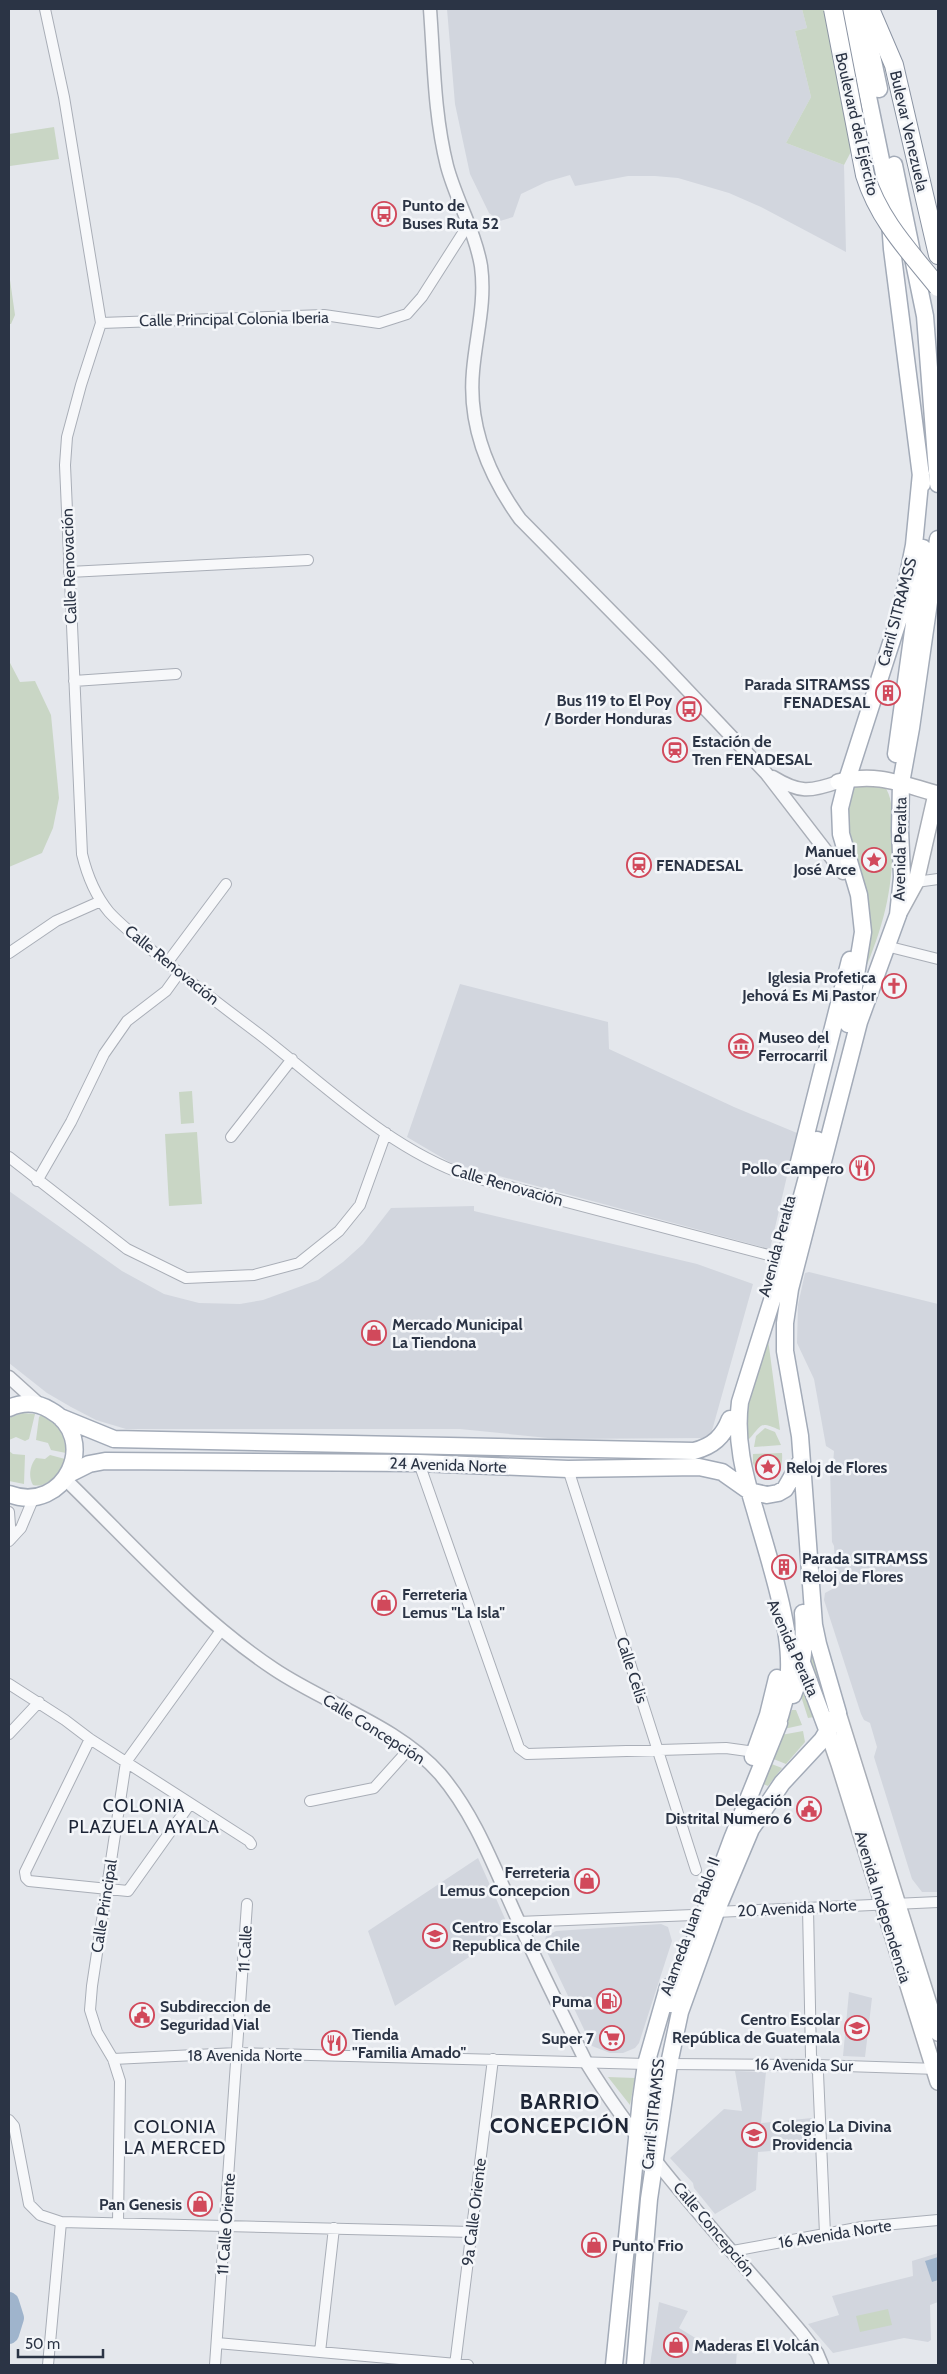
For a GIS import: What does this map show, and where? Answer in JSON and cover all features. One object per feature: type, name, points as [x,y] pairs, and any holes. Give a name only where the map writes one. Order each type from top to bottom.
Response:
[{"type":"highway","name":"Boulevard del Ejército","points":[[832,9],[865,175],[872,197],[887,224],[938,287]]},
{"type":"highway","name":"Bulevar Venezuela","points":[[870,9],[896,73],[938,255]]},
{"type":"main road","name":"Carril SITRAMSS","points":[[774,1733],[788,1682],[787,1638],[744,1488],[737,1420],[740,1402],[780,1258],[852,1011],[885,927],[895,888],[897,782],[921,573],[924,500],[892,249],[888,194],[850,9]]},
{"type":"main road","name":"Boulevard del Ejército","points":[[862,9],[925,316],[938,484]]},
{"type":"main road","name":"Carril SITRAMSS","points":[[852,1011],[863,932],[859,895],[843,846],[839,822],[842,781],[900,615],[914,544],[921,473]]},
{"type":"main road","points":[[897,782],[912,728],[938,539]]},
{"type":"main road","name":"Avenida Peralta","points":[[828,1732],[802,1662],[774,1614],[744,1488],[729,1448],[730,1419],[742,1367],[780,1258],[852,952],[854,930],[852,905],[832,834],[830,815],[834,793],[842,781],[875,778],[938,790],[916,882],[898,915],[859,1022],[790,1289],[785,1324],[785,1351],[797,1416],[802,1458],[816,1633],[838,1713]]},
{"type":"main road","name":"Avenida Peralta","points":[[897,782],[902,877],[898,915]]},
{"type":"main road","name":"Carril SITRAMSS","points":[[626,2365],[652,2156],[658,2060],[669,2011],[692,1945],[774,1733],[796,1689],[802,1662],[804,1629],[794,1477],[790,1435],[776,1343],[780,1258]]},
{"type":"main road","points":[[9,1408],[24,1404],[40,1405]]},
{"type":"main road","name":"24 Avenida Norte","points":[[40,1405],[60,1417],[114,1439],[694,1451],[713,1444],[721,1437],[730,1419]]},
{"type":"main road","points":[[60,1417],[68,1428],[73,1442],[74,1456],[67,1476]]},
{"type":"main road","name":"24 Avenida Norte","points":[[34,1497],[53,1490],[67,1476],[89,1464],[105,1461],[419,1463],[568,1469],[699,1467],[722,1472],[744,1488],[767,1495],[786,1489],[794,1477],[802,1458]]},
{"type":"main road","points":[[9,1494],[34,1497]]},
{"type":"main road","name":"Alameda Juan Pablo II","points":[[614,2365],[646,2064],[658,2017],[693,1915],[755,1752],[776,1686],[779,1651],[774,1614]]},
{"type":"main road","name":"Alameda Juan Pablo II","points":[[635,2365],[652,2156],[680,2012],[716,1912],[744,1842],[765,1806],[787,1776],[828,1732],[838,1713]]},
{"type":"main road","name":"Avenida Independencia","points":[[838,1713],[938,2032]]},
{"type":"main road","name":"Avenida Independencia","points":[[828,1732],[937,2073]]},
{"type":"street","points":[[45,9],[64,97],[101,323]]},
{"type":"street","points":[[430,9],[434,95],[440,134],[447,167],[480,263],[483,298],[473,372],[474,414],[489,469],[497,485],[520,519],[534,535],[658,659],[766,774],[843,873]]},
{"type":"street","name":"Calle Principal Colonia Iberia","points":[[101,323],[324,315],[379,323],[407,314],[422,297],[468,225]]},
{"type":"street","name":"Calle Renovación","points":[[101,323],[67,437],[65,465],[82,854],[90,881],[101,901],[118,921],[179,973],[292,1059],[370,1123],[448,1169],[468,1176],[780,1258]]},
{"type":"street","points":[[70,572],[308,560]]},
{"type":"street","points":[[74,681],[176,674]]},
{"type":"street","points":[[766,774],[786,785],[807,791],[842,781]]},
{"type":"street","points":[[916,882],[938,879]]},
{"type":"street","points":[[167,963],[226,884]]},
{"type":"street","points":[[9,953],[56,921],[101,901]]},
{"type":"street","points":[[886,946],[938,959]]},
{"type":"street","points":[[37,1181],[110,1046],[127,1021],[166,991],[179,973]]},
{"type":"street","points":[[231,1137],[292,1059]]},
{"type":"street","points":[[9,1158],[127,1248],[186,1278],[254,1275],[299,1263],[339,1231],[360,1204],[386,1133]]},
{"type":"street","points":[[9,1377],[40,1405]]},
{"type":"street","points":[[419,1463],[519,1748],[527,1754],[726,1748],[755,1752]]},
{"type":"street","name":"Calle Celis","points":[[568,1469],[696,1870]]},
{"type":"street","name":"Calle Concepción","points":[[67,1476],[191,1604],[222,1629],[274,1669],[420,1754],[440,1774],[456,1794],[478,1832],[518,1922],[586,2062],[637,2137],[733,2251],[819,2359]]},
{"type":"street","points":[[10,1540],[21,1528],[34,1497]]},
{"type":"street","points":[[9,1512],[10,1540]]},
{"type":"street","name":"Calle Principal","points":[[118,2222],[120,2081],[114,2059],[97,2032],[90,2010],[106,1889],[126,1762],[222,1629]]},
{"type":"street","points":[[9,1684],[39,1702],[90,1739],[251,1844]]},
{"type":"street","points":[[9,1734],[39,1702]]},
{"type":"street","points":[[90,1739],[25,1872],[26,1878],[30,1881],[124,1892],[132,1888],[190,1804]]},
{"type":"street","points":[[310,1801],[374,1788],[410,1748]]},
{"type":"street","name":"20 Avenida Norte","points":[[716,1912],[938,1902]]},
{"type":"street","name":"11 Calle","points":[[238,2053],[247,1904]]},
{"type":"street","points":[[808,1908],[811,2056],[818,2073],[825,2234]]},
{"type":"street","points":[[518,1922],[693,1915]]},
{"type":"street","name":"18 Avenida Norte","points":[[114,2059],[123,2057],[238,2053],[646,2064]]},
{"type":"street","name":"11 Calle Oriente","points":[[215,2365],[238,2053]]},
{"type":"street","name":"9a Calle Oriente","points":[[455,2365],[493,2059]]},
{"type":"street","name":"16 Avenida Sur","points":[[669,2064],[814,2065],[937,2073]]},
{"type":"street","points":[[9,2120],[14,2126],[29,2204],[40,2215],[62,2222],[472,2232]]},
{"type":"street","name":"16 Avenida Norte","points":[[733,2251],[870,2226],[938,2220]]},
{"type":"street","points":[[48,2365],[62,2222]]},
{"type":"street","points":[[320,2352],[334,2228]]},
{"type":"street","points":[[217,2343],[468,2365]]},
{"type":"street","points":[[819,2359],[829,2365]]},
{"type":"shaded area","points":[[447,9],[802,9],[807,28],[795,31],[811,97],[786,143],[844,165],[846,252],[761,207],[729,193],[678,178],[628,176],[575,186],[570,175],[546,182],[521,194],[513,217],[500,221],[489,213],[470,174],[455,104]]},
{"type":"shaded area","points":[[460,984],[608,1022],[609,1049],[734,1107],[797,1133],[770,1249],[451,1163],[407,1137]]},
{"type":"shaded area","name":"Mercado Municipal La Tiendona","points":[[9,1191],[122,1271],[164,1294],[199,1303],[240,1304],[263,1300],[318,1280],[343,1262],[363,1244],[391,1208],[474,1206],[474,1211],[697,1264],[753,1284],[713,1427],[711,1433],[703,1438],[558,1439],[460,1429],[126,1429],[96,1420],[71,1407],[47,1393],[9,1363]]},
{"type":"shaded area","points":[[809,1272],[938,1304],[938,1892],[922,1892],[912,1879],[874,1757],[877,1747],[870,1723],[864,1720],[861,1714],[824,1600],[825,1593],[836,1587],[834,1546],[832,1542],[830,1467],[833,1465],[834,1451],[826,1446],[814,1379],[797,1343],[798,1305],[805,1273]]},
{"type":"shaded area","name":"Centro Escolar Republica de Chile","points":[[478,1858],[510,1930],[395,2006],[368,1931]]},
{"type":"shaded area","points":[[661,1924],[668,1927],[672,1941],[639,2043],[635,2048],[623,2053],[610,2053],[592,2046],[547,1952],[544,1944],[546,1936],[556,1931]]},
{"type":"shaded area","name":"Centro Escolar República de Guatemala","points":[[849,1992],[872,1998],[865,2057],[843,2056]]},
{"type":"shaded area","name":"Colegio La Divina Providencia","points":[[735,2071],[766,2072],[761,2123],[812,2118],[814,2147],[758,2152],[756,2190],[715,2214],[694,2188],[693,2183],[670,2158],[724,2109],[742,2111]]},
{"type":"shaded area","points":[[938,2253],[938,2302],[930,2305],[931,2340],[928,2342],[904,2338],[833,2353],[808,2324],[839,2315],[832,2296],[913,2276],[912,2261]]},
{"type":"shaded area","name":"Maderas El Volcán","points":[[659,2302],[688,2311],[679,2328],[702,2342],[698,2347],[737,2350],[736,2365],[650,2365]]},
{"type":"green space","points":[[802,9],[824,9],[854,146],[844,165],[786,143],[811,97],[795,31],[807,28]]},
{"type":"green space","points":[[54,127],[59,159],[10,166],[9,134]]},
{"type":"green space","points":[[9,273],[15,315],[11,324],[9,324]]},
{"type":"green space","points":[[9,661],[20,682],[35,681],[51,715],[59,798],[53,828],[42,853],[9,867]]},
{"type":"green space","points":[[859,784],[884,786],[887,790],[892,808],[893,844],[890,883],[883,919],[863,975],[843,830],[851,791]]},
{"type":"green space","points":[[192,1091],[194,1123],[181,1124],[179,1092]]},
{"type":"green space","points":[[197,1132],[202,1204],[169,1206],[165,1134]]},
{"type":"green space","points":[[768,1339],[780,1430],[765,1425],[759,1427],[749,1439],[747,1438],[747,1401]]},
{"type":"green space","points":[[22,1413],[35,1414],[29,1439],[25,1441],[16,1437],[9,1440],[9,1418]]},
{"type":"green space","points":[[41,1415],[57,1424],[64,1441],[66,1453],[51,1450],[48,1443],[36,1440],[39,1417]]},
{"type":"green space","points":[[765,1428],[775,1432],[781,1445],[754,1447],[756,1436]]},
{"type":"green space","points":[[9,1451],[13,1454],[25,1455],[24,1484],[9,1481]]},
{"type":"green space","points":[[782,1453],[782,1462],[778,1473],[768,1479],[759,1477],[753,1463],[753,1454]]},
{"type":"green space","points":[[50,1455],[65,1459],[60,1469],[48,1482],[38,1486],[33,1485],[30,1475],[34,1461],[36,1458],[45,1459]]},
{"type":"green space","points":[[811,1644],[828,1705],[825,1705],[809,1662]]},
{"type":"green space","points":[[804,1685],[814,1717],[808,1718],[800,1693]]},
{"type":"green space","points":[[792,1710],[796,1710],[802,1725],[784,1729]]},
{"type":"green space","points":[[803,1731],[805,1742],[786,1764],[771,1758],[781,1735]]},
{"type":"green space","points":[[769,1763],[782,1768],[768,1786],[761,1783]]},
{"type":"green space","points":[[608,2077],[635,2078],[630,2105]]},
{"type":"green space","points":[[888,2309],[892,2325],[860,2332],[856,2316]]},
{"type":"water","points":[[938,2257],[938,2280],[932,2282],[925,2261]]},
{"type":"waterway","points":[[9,2302],[14,2318],[9,2334]]},
{"type":"place","name":"Punto de Buses Ruta 52","points":[[384,214]]},
{"type":"place","name":"Parada SITRAMSS FENADESAL","points":[[888,693]]},
{"type":"place","name":"Bus 119 to El Poy / Border Honduras","points":[[689,709]]},
{"type":"place","name":"Estación de Tren FENADESAL","points":[[675,750]]},
{"type":"place","name":"Manuel José Arce","points":[[874,860]]},
{"type":"place","name":"FENADESAL","points":[[639,865]]},
{"type":"place","name":"Iglesia Profetica Jehová Es Mi Pastor","points":[[894,986]]},
{"type":"place","name":"Museo del Ferrocarril","points":[[741,1046]]},
{"type":"place","name":"Pollo Campero","points":[[862,1168]]},
{"type":"place","name":"Mercado Municipal La Tiendona","points":[[374,1333]]},
{"type":"place","name":"Reloj de Flores","points":[[768,1467]]},
{"type":"place","name":"Parada SITRAMSS Reloj de Flores","points":[[784,1567]]},
{"type":"place","name":"Ferreteria Lemus \"La Isla\"","points":[[384,1603]]},
{"type":"place","name":"Delegación Distrital Numero 6","points":[[809,1809]]},
{"type":"place","name":"Ferreteria Lemus Concepcion","points":[[587,1881]]},
{"type":"place","name":"Centro Escolar Republica de Chile","points":[[435,1936]]},
{"type":"place","name":"Puma","points":[[609,2001]]},
{"type":"place","name":"Subdireccion de Seguridad Vial","points":[[142,2015]]},
{"type":"place","name":"Centro Escolar República de Guatemala","points":[[857,2028]]},
{"type":"place","name":"Super 7","points":[[612,2038]]},
{"type":"place","name":"Tienda \"Familia Amado\"","points":[[334,2043]]},
{"type":"place","name":"Colegio La Divina Providencia","points":[[754,2135]]},
{"type":"place","name":"Pan Genesis","points":[[200,2204]]},
{"type":"place","name":"Punto Frio","points":[[594,2245]]},
{"type":"place","name":"Maderas El Volcán","points":[[676,2345]]},
{"type":"district","name":"COLONIA PLAZUELA AYALA","points":[[144,1816]]},
{"type":"district","name":"BARRIO CONCEPCIÓN","points":[[560,2113]]},
{"type":"district","name":"COLONIA LA MERCED","points":[[175,2137]]}]
